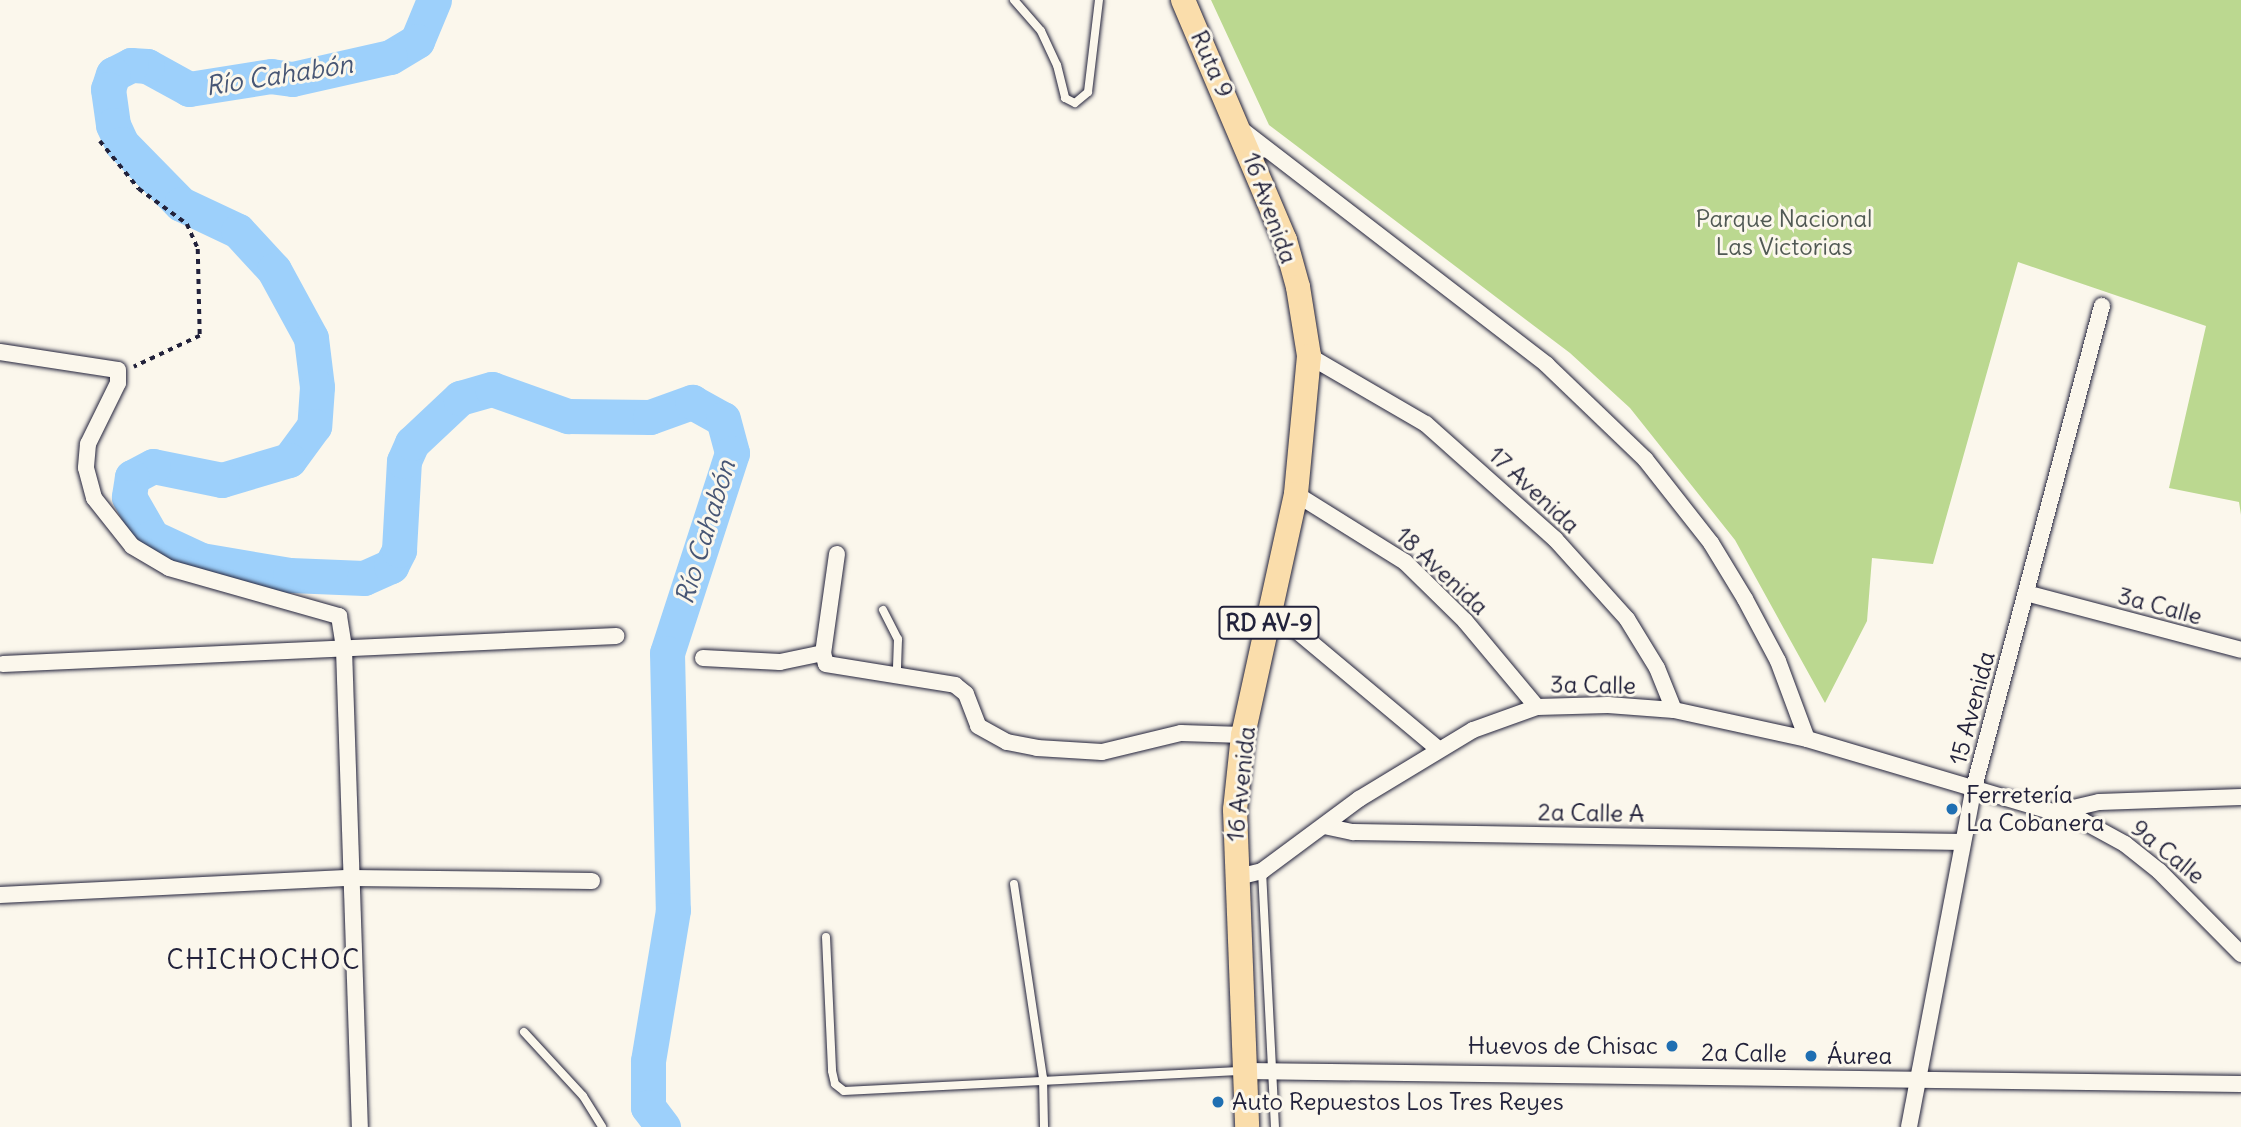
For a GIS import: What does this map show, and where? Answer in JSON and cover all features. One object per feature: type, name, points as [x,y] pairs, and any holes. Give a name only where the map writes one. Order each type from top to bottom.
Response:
[{"type":"main road","name":"Ruta 9","points":[[1183,0],[1241,130]]},
{"type":"main road","name":"16 Avenida","points":[[1241,130],[1285,240],[1298,287],[1308,356],[1296,494],[1244,735],[1235,810],[1234,878],[1258,1070],[1247,1127]]},
{"type":"street","name":"16 Avenida","points":[[1241,130],[1547,365],[1645,459],[1710,542],[1745,598],[1777,661],[1807,739]]},
{"type":"street","name":"15 Avenida","points":[[1909,1127],[1973,791],[2102,306]]},
{"type":"street","points":[[0,352],[115,368],[119,373],[95,425],[86,459],[93,498],[115,530],[132,546],[169,568],[335,613],[344,649],[360,1127]]},
{"type":"street","name":"17 Avenida","points":[[1308,356],[1426,424],[1555,539],[1627,619],[1657,668],[1674,710]]},
{"type":"street","name":"18 Avenida","points":[[1296,494],[1405,562],[1465,621],[1536,707]]},
{"type":"street","points":[[837,554],[822,653],[826,664],[897,672],[955,685],[966,694],[978,726],[1007,742],[1037,748],[1102,752],[1181,733],[1244,735]]},
{"type":"street","name":"3a Calle","points":[[2026,593],[2241,650]]},
{"type":"street","points":[[1272,610],[1437,748]]},
{"type":"street","points":[[3,664],[616,636]]},
{"type":"street","points":[[703,658],[780,662],[822,653]]},
{"type":"street","name":"3a Calle","points":[[1324,826],[1437,748],[1496,719],[1536,707],[1585,704],[1674,710],[1807,739]]},
{"type":"street","name":"9a Calle","points":[[1807,739],[1973,791],[2056,812],[2125,844],[2193,901],[2241,954]]},
{"type":"street","points":[[2056,812],[2099,802],[2241,797]]},
{"type":"street","points":[[1234,878],[1262,871],[1324,826]]},
{"type":"street","name":"2a Calle A","points":[[1324,826],[1353,832],[1963,842]]},
{"type":"street","points":[[0,895],[351,878],[592,881]]},
{"type":"street","name":"2a Calle","points":[[1258,1070],[2241,1084]]},
{"type":"lane","points":[[1014,0],[1041,31],[1057,65],[1065,98],[1075,103],[1088,92],[1099,0]]},
{"type":"lane","points":[[883,610],[898,639],[897,672]]},
{"type":"lane","name":"16 Avenida","points":[[1262,871],[1258,1070],[1275,1127]]},
{"type":"lane","points":[[1014,884],[1043,1078],[1044,1127]]},
{"type":"lane","points":[[827,937],[832,1071],[840,1089],[1258,1070]]},
{"type":"lane","points":[[524,1032],[583,1096],[602,1127]]},
{"type":"path","points":[[100,141],[139,189],[187,224],[198,249],[200,337],[119,373]]},
{"type":"green space","name":"Parque Nacional Las Victorias","points":[[1211,0],[2241,0],[2241,515],[2239,502],[2169,488],[2206,326],[2018,262],[1933,564],[1872,558],[1867,621],[1825,703],[1735,540],[1630,408],[1570,353],[1269,125]]},
{"type":"waterway","name":"Río Cahabón","points":[[434,0],[417,41],[390,57],[292,79],[271,76],[189,89],[147,66],[131,65],[113,74],[108,89],[113,125],[122,144],[181,204],[238,231],[274,270],[311,338],[317,387],[314,426],[289,460],[222,480],[153,466],[132,477],[129,497],[152,537],[201,560],[290,575],[364,578],[391,566],[399,550],[404,461],[412,443],[460,398],[492,389],[568,416],[650,417],[692,402],[723,419],[732,453],[667,653],[673,910],[648,1061],[648,1107],[663,1127]]},
{"type":"place","name":"Ferretería La Cobanera","points":[[1952,809]]},
{"type":"place","name":"Huevos de Chisac","points":[[1672,1046]]},
{"type":"place","name":"Áurea","points":[[1811,1056]]},
{"type":"place","name":"Auto Repuestos Los Tres Reyes","points":[[1218,1102]]},
{"type":"district","name":"CHICHOCHOC","points":[[264,960]]}]
